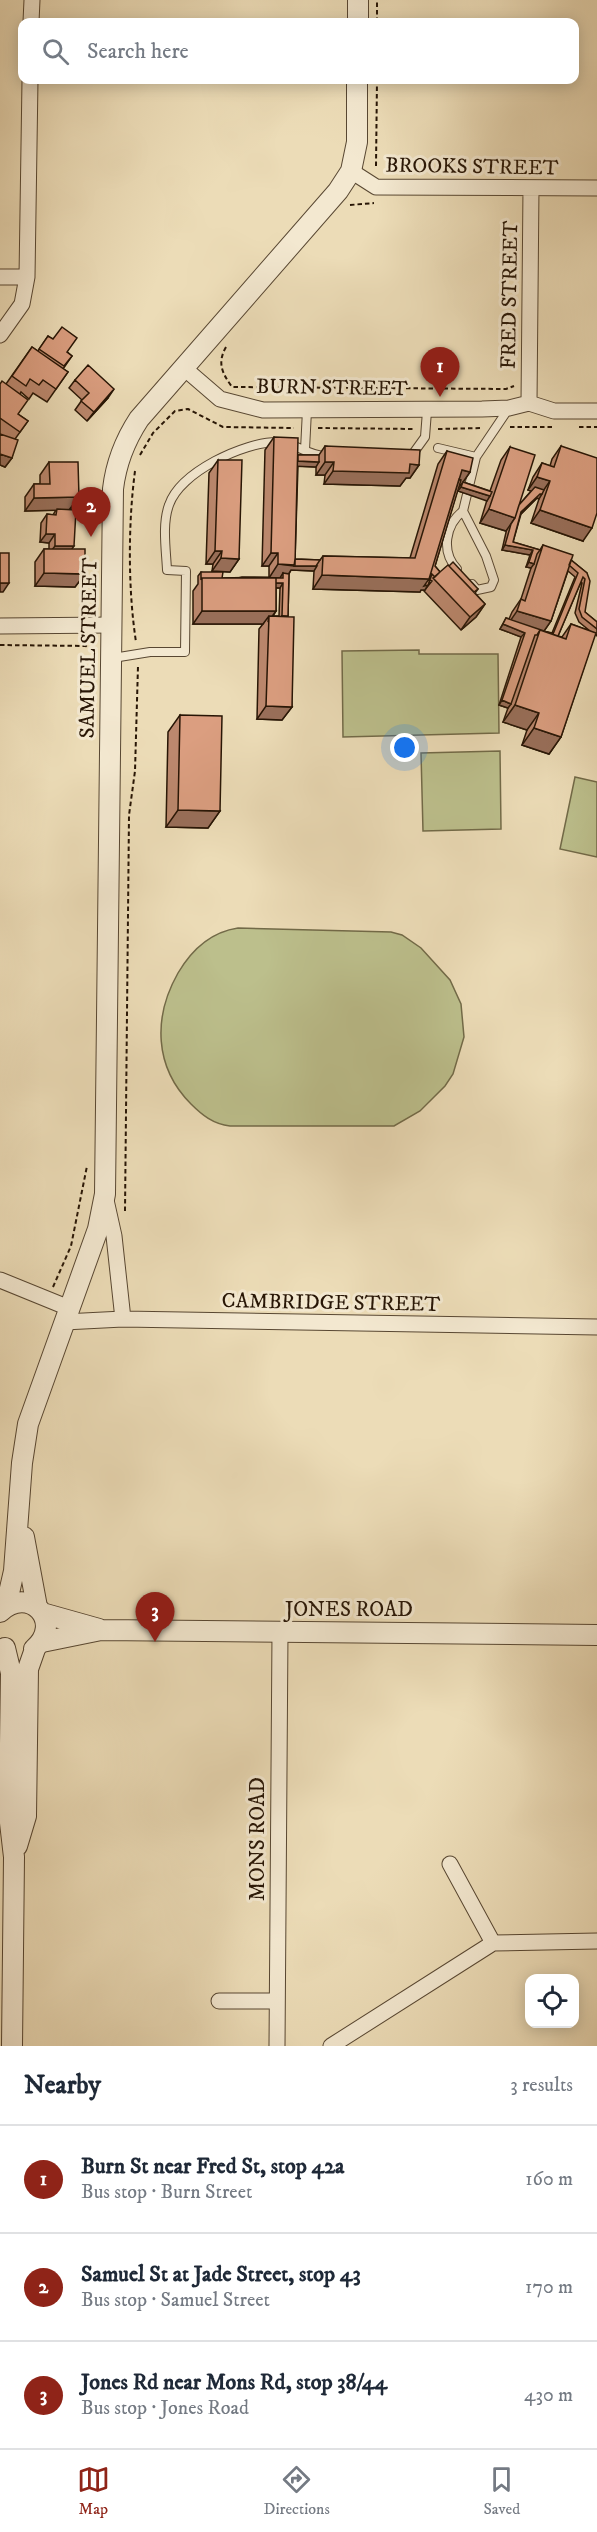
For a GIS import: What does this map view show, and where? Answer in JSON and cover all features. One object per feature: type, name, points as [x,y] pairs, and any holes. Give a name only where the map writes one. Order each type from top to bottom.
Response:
[{"type":"street","points":[[31,18],[32,0]]},
{"type":"street","points":[[358,0],[358,18]]},
{"type":"street","points":[[0,334],[22,304],[27,277],[30,84]]},
{"type":"street","name":"SAMUEL STREET","points":[[2,1611],[14,1571],[22,1463],[28,1424],[98,1229],[105,1194],[113,489],[117,463],[123,446],[139,419],[338,191],[351,171],[357,142],[357,84]]},
{"type":"street","name":"BROOKS STREET","points":[[351,171],[376,187],[597,188]]},
{"type":"street","name":"FRED STREET","points":[[529,403],[531,188]]},
{"type":"street","points":[[0,277],[27,277]]},
{"type":"street","name":"BURN STREET","points":[[184,368],[220,399],[232,404],[263,410],[427,411],[509,408],[529,403],[554,411],[597,411]]},
{"type":"street","points":[[0,627],[113,625]]},
{"type":"street","name":"SAMUEL STREET","points":[[105,1194],[114,1236],[123,1319]]},
{"type":"street","points":[[0,1280],[66,1315]]},
{"type":"street","name":"CAMBRIDGE STREET","points":[[66,1315],[123,1319],[597,1327]]},
{"type":"street","name":"SAMUEL STREET","points":[[7,1857],[26,1816],[28,1669],[47,1627],[40,1610],[20,1511]]},
{"type":"street","name":"JONES ROAD","points":[[2,1611],[22,1602],[101,1630]]},
{"type":"street","name":"JONES ROAD","points":[[1,1644],[20,1653],[38,1646],[101,1630],[597,1635]]},
{"type":"street","name":"MONS ROAD","points":[[277,2046],[280,1633]]},
{"type":"street","points":[[1,1644],[11,1673],[7,1857],[12,2046]]},
{"type":"street","points":[[450,1864],[494,1943]]},
{"type":"street","points":[[331,2046],[494,1943],[597,1941]]},
{"type":"street","points":[[219,2001],[277,2001]]},
{"type":"lane","points":[[463,511],[493,572],[494,580],[491,587],[484,590],[477,590],[446,555],[453,519],[463,511],[476,457],[509,408]]},
{"type":"lane","points":[[305,450],[308,410]]},
{"type":"lane","points":[[401,459],[416,453],[425,437],[427,411]]},
{"type":"lane","points":[[112,658],[138,654],[185,652],[186,571],[167,570],[166,529],[170,502],[183,484],[211,462],[275,442],[290,443],[318,456],[330,456]]},
{"type":"lane","points":[[438,448],[476,457]]},
{"type":"path","points":[[377,0],[377,18]]},
{"type":"path","points":[[376,84],[376,166]]},
{"type":"path","points":[[348,205],[375,202]]},
{"type":"path","points":[[227,344],[220,357],[222,372],[232,387],[517,388]]},
{"type":"path","points":[[125,1214],[129,815],[135,771],[138,654],[132,615],[132,495],[136,462],[153,433],[175,411],[188,409],[223,427],[425,429],[554,427]]},
{"type":"path","points":[[575,427],[597,428]]},
{"type":"path","points":[[0,645],[86,646],[92,652],[92,710]]},
{"type":"path","points":[[52,1288],[71,1245],[88,1160]]},
{"type":"green space","points":[[419,650],[419,654],[498,654],[499,733],[343,737],[342,651]]},
{"type":"green space","points":[[500,751],[501,829],[423,831],[421,753]]},
{"type":"green space","points":[[575,777],[597,782],[597,857],[560,849]]},
{"type":"green space","points":[[238,928],[391,932],[402,935],[421,948],[450,980],[461,1004],[464,1037],[453,1074],[445,1086],[420,1111],[394,1126],[230,1126],[213,1121],[204,1115],[179,1090],[164,1058],[161,1024],[164,1007],[178,973],[189,957],[211,938]]},
{"type":"building","points":[[62,327],[77,338],[67,352],[72,356],[64,366],[39,349],[48,336],[53,339]]},
{"type":"building","points":[[32,347],[68,372],[56,389],[43,380],[39,385],[30,379],[26,386],[12,376]]},
{"type":"building","points":[[88,365],[114,389],[94,412],[81,401],[89,393],[75,380]]},
{"type":"building","points":[[2,381],[28,400],[18,414],[28,421],[20,432],[0,418],[0,384]]},
{"type":"building","points":[[0,434],[18,440],[12,458],[0,454]]},
{"type":"building","points":[[274,437],[298,438],[295,565],[278,564],[278,553],[271,553]]},
{"type":"building","points":[[325,446],[420,450],[419,465],[410,464],[409,473],[333,471],[334,462],[325,462]]},
{"type":"building","points":[[561,446],[597,458],[597,513],[592,528],[540,510],[550,481],[537,477],[542,463],[554,467]]},
{"type":"building","points":[[510,447],[535,455],[515,518],[489,509]]},
{"type":"building","points":[[447,451],[473,458],[470,472],[462,470],[429,579],[322,575],[323,556],[415,558]]},
{"type":"building","points":[[298,455],[319,455],[319,462],[298,461]]},
{"type":"building","points":[[218,460],[242,460],[239,559],[221,558],[222,551],[215,551]]},
{"type":"building","points":[[49,462],[78,462],[79,497],[34,498],[34,484],[50,484]]},
{"type":"building","points":[[459,479],[461,480],[435,566],[440,572],[435,577],[432,574],[428,585],[424,586],[429,579]]},
{"type":"building","points":[[463,482],[492,492],[490,496],[461,487]]},
{"type":"building","points":[[535,487],[544,490],[521,512],[513,542],[540,550],[534,564],[529,562],[533,550],[505,545],[519,505]]},
{"type":"building","points":[[57,509],[76,510],[74,546],[55,546],[55,534],[46,534],[47,514],[56,515]]},
{"type":"building","points":[[543,545],[573,555],[551,621],[517,611],[521,599],[525,601]]},
{"type":"building","points":[[44,549],[85,549],[85,574],[44,573]]},
{"type":"building","points":[[0,553],[9,553],[9,583],[0,583]]},
{"type":"building","points":[[295,559],[320,560],[316,566],[294,566]]},
{"type":"building","points":[[571,560],[587,573],[590,581],[585,612],[597,622],[597,629],[582,617],[579,609],[585,579],[583,577],[558,636],[540,630],[535,635],[511,704],[502,700],[525,633],[503,624],[506,618],[553,634],[578,573],[569,565]]},
{"type":"building","points":[[453,562],[478,589],[474,592],[449,566]]},
{"type":"building","points":[[448,565],[485,604],[470,617],[433,578]]},
{"type":"building","points":[[201,572],[223,572],[222,578],[202,578],[201,580]]},
{"type":"building","points":[[283,573],[289,574],[288,616],[282,616],[283,583],[276,583],[276,578],[238,578],[242,577],[283,578]]},
{"type":"building","points":[[202,578],[276,578],[276,611],[202,611]]},
{"type":"building","points":[[269,616],[294,617],[292,707],[266,706]]},
{"type":"building","points":[[571,624],[596,633],[561,737],[534,728],[539,713],[515,705],[540,630],[566,639]]},
{"type":"building","points":[[180,715],[222,716],[220,811],[178,810]]},
{"type":"place","name":"Burn St near Fred St, stop 42a","points":[[440,397]]},
{"type":"place","name":"Samuel St at Jade Street, stop 43","points":[[91,537]]},
{"type":"place","name":"Jones Rd near Mons Rd, stop 38/44","points":[[155,1642]]}]
